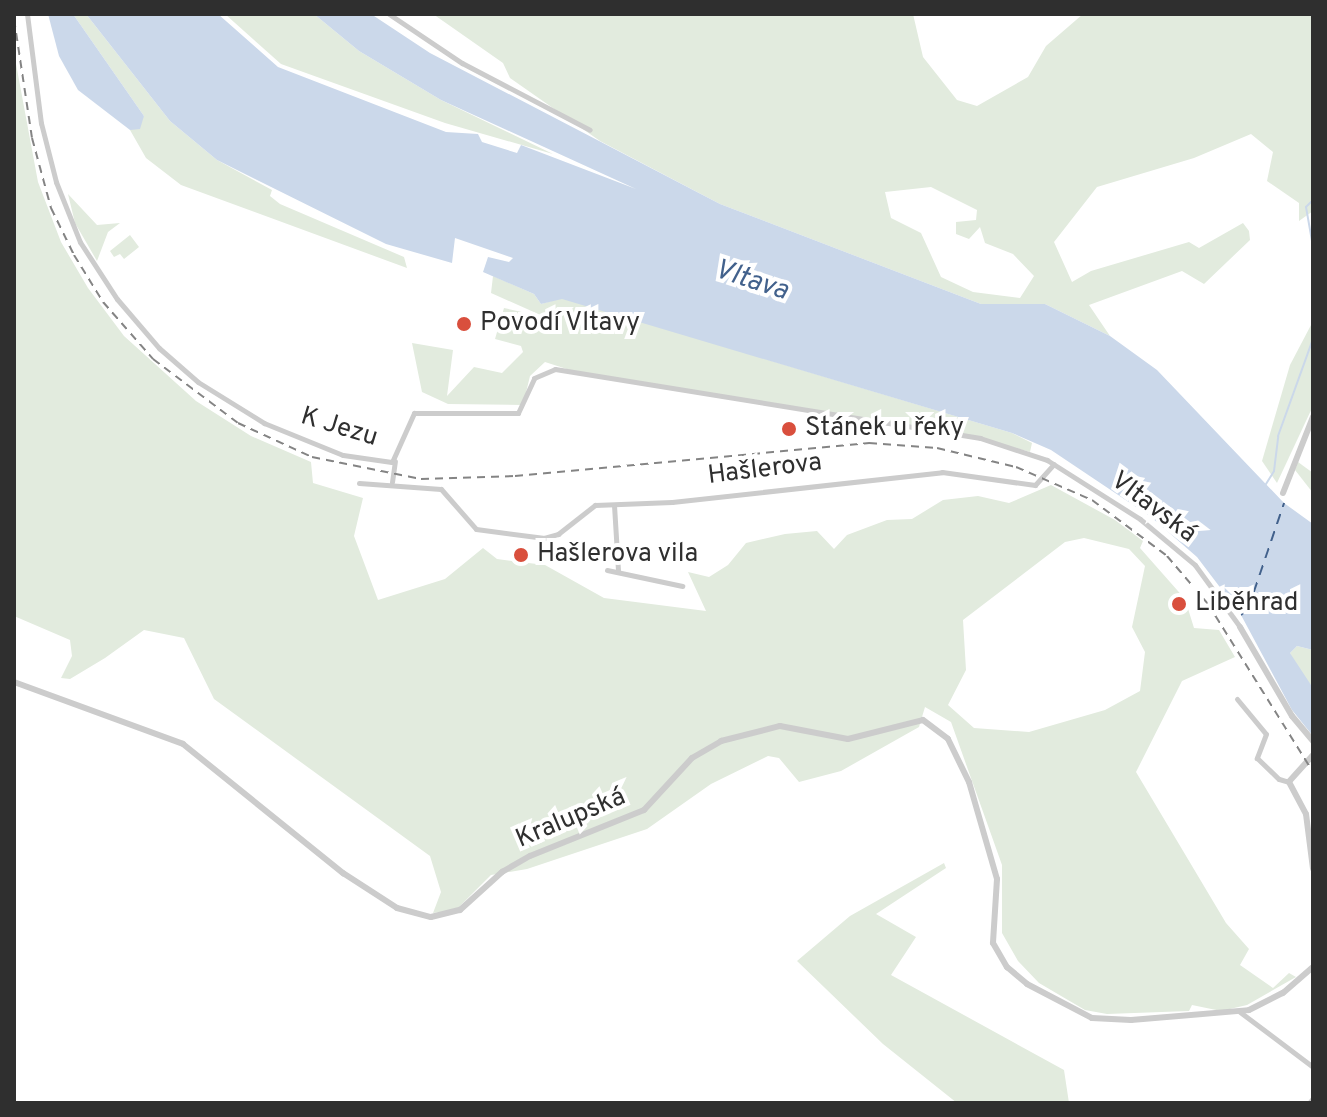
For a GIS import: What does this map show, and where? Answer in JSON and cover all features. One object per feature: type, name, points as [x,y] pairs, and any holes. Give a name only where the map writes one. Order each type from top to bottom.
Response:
[{"type":"street","name":"K Jezu","points":[[27,14],[37,102],[56,182],[80,242],[133,319],[198,382],[264,423],[343,455],[395,461],[414,413],[518,413],[534,378],[555,369],[980,438]]},
{"type":"street","points":[[389,14],[462,63],[590,130]]},
{"type":"street","points":[[1283,493],[1313,417]]},
{"type":"street","name":"Vltavská","points":[[980,438],[1054,464],[1171,543],[1195,565],[1240,627],[1292,716],[1313,741]]},
{"type":"street","points":[[392,482],[395,461]]},
{"type":"street","name":"Hašlerova","points":[[359,483],[392,482],[441,489],[468,525],[525,538],[558,534],[586,508],[942,472],[1035,485],[1054,464]]},
{"type":"street","points":[[614,505],[618,570]]},
{"type":"street","points":[[607,570],[682,586]]},
{"type":"street","name":"Kralupská","points":[[14,682],[183,744],[343,873],[397,908],[431,917],[460,910],[502,872],[530,856],[644,810],[692,758],[721,741],[780,726],[848,739],[923,720],[948,739],[969,782],[997,879],[992,940],[1015,974],[1096,1019],[1240,1012],[1273,999],[1313,967]]},
{"type":"street","points":[[1237,699],[1266,734],[1257,758],[1289,782],[1310,814],[1313,869]]},
{"type":"street","points":[[1289,782],[1313,755]]},
{"type":"street","points":[[1240,1012],[1313,1067]]},
{"type":"street","points":[[1309,1103],[1313,1098]]},
{"type":"shaded area","points":[[73,14],[86,14],[170,121],[217,160],[272,190],[270,196],[280,204],[404,257],[407,268],[181,185],[146,158],[130,130],[144,116]]},
{"type":"shaded area","points":[[225,14],[314,14],[359,51],[441,100],[553,154],[445,123],[281,64]]},
{"type":"shaded area","points":[[433,14],[913,14],[923,57],[957,100],[977,106],[1028,77],[1046,46],[1083,14],[1313,14],[1313,211],[1299,221],[1299,203],[1267,181],[1273,152],[1251,134],[1194,158],[1097,187],[1054,242],[1072,282],[1091,271],[1189,242],[1199,248],[1243,223],[1249,231],[1250,240],[1204,284],[1182,271],[1089,305],[1110,336],[1045,304],[981,304],[720,204],[600,141],[510,78],[503,63]],"holes":[[[931,187],[977,210],[976,220],[956,222],[956,234],[969,239],[980,227],[985,243],[1013,254],[1034,276],[1020,298],[973,292],[941,277],[921,233],[891,218],[885,192]]]},
{"type":"shaded area","points":[[14,53],[38,182],[61,242],[88,288],[124,336],[196,401],[251,436],[311,462],[313,483],[363,498],[354,536],[378,600],[445,579],[483,548],[497,559],[545,565],[604,598],[706,611],[688,572],[709,577],[728,565],[746,543],[785,534],[817,531],[834,549],[847,535],[887,520],[912,519],[943,500],[978,496],[1009,503],[1051,485],[1115,520],[1143,541],[1140,548],[1185,599],[1194,628],[1219,630],[1235,657],[1182,681],[1136,772],[1226,923],[1249,949],[1240,965],[1273,988],[1289,973],[1296,977],[1247,1005],[1221,1011],[1192,1005],[1189,1011],[1107,1014],[1085,1010],[1039,983],[1018,961],[1002,933],[1002,865],[951,722],[925,707],[919,727],[841,771],[799,782],[779,758],[768,756],[711,784],[647,829],[527,869],[491,875],[456,910],[433,913],[441,892],[430,856],[214,699],[184,638],[144,630],[70,679],[61,678],[72,656],[70,640],[14,616]],"holes":[[[1084,538],[1129,549],[1145,566],[1132,627],[1145,652],[1140,691],[1105,710],[1029,732],[974,728],[948,705],[966,670],[963,620],[1065,542]]]},
{"type":"shaded area","points":[[68,194],[97,225],[120,223],[108,232],[97,261],[75,223]]},
{"type":"shaded area","points":[[130,235],[139,247],[124,259],[120,254],[114,257],[110,251]]},
{"type":"shaded area","points":[[493,276],[534,294],[541,304],[562,298],[1012,433],[1032,443],[1030,452],[980,438],[573,371],[545,362],[530,376],[523,405],[448,404],[422,392],[412,343],[453,350],[447,396],[474,367],[502,373],[523,352],[521,346],[495,339],[504,308],[545,317],[491,293]]},
{"type":"shaded area","points":[[1311,325],[1313,406],[1277,483],[1262,461],[1290,365]]},
{"type":"shaded area","points":[[1298,462],[1313,473],[1313,493],[1295,470]]},
{"type":"shaded area","points":[[1297,646],[1313,650],[1313,688],[1295,665],[1290,653]]},
{"type":"shaded area","points":[[944,863],[946,868],[876,914],[916,937],[891,975],[1064,1070],[1069,1103],[957,1103],[883,1044],[797,961],[850,916]]},
{"type":"water","points":[[48,14],[73,14],[144,116],[140,129],[130,130],[78,90],[59,56]]},
{"type":"water","name":"Vltava","points":[[86,14],[218,14],[278,67],[446,132],[478,134],[482,142],[517,153],[521,145],[636,189],[441,100],[359,51],[314,14],[371,14],[430,53],[720,204],[981,304],[1045,304],[1110,336],[1157,370],[1284,503],[1313,524],[1313,650],[1297,646],[1290,653],[1313,688],[1313,736],[1292,710],[1241,615],[1197,557],[1151,517],[1051,450],[1012,433],[562,299],[541,304],[534,294],[483,272],[488,257],[509,262],[513,258],[455,238],[452,263],[386,244],[217,160],[170,121]]},
{"type":"waterway","points":[[1313,200],[1306,207],[1313,245]]},
{"type":"waterway","points":[[1266,484],[1274,471],[1278,436],[1313,339]]},
{"type":"ferry route","points":[[1241,615],[1248,609],[1284,503]]},
{"type":"railway","points":[[14,19],[32,138],[51,208],[74,255],[103,302],[153,359],[238,423],[312,457],[421,479],[515,476],[869,443],[937,448],[1016,467],[1092,500],[1167,556],[1208,604],[1313,772]]},
{"type":"place","name":"Povodí Vltavy","points":[[464,324]]},
{"type":"place","name":"Stánek u řeky","points":[[789,429]]},
{"type":"place","name":"Hašlerova vila","points":[[521,555]]},
{"type":"place","name":"Liběhrad","points":[[1179,604]]}]
